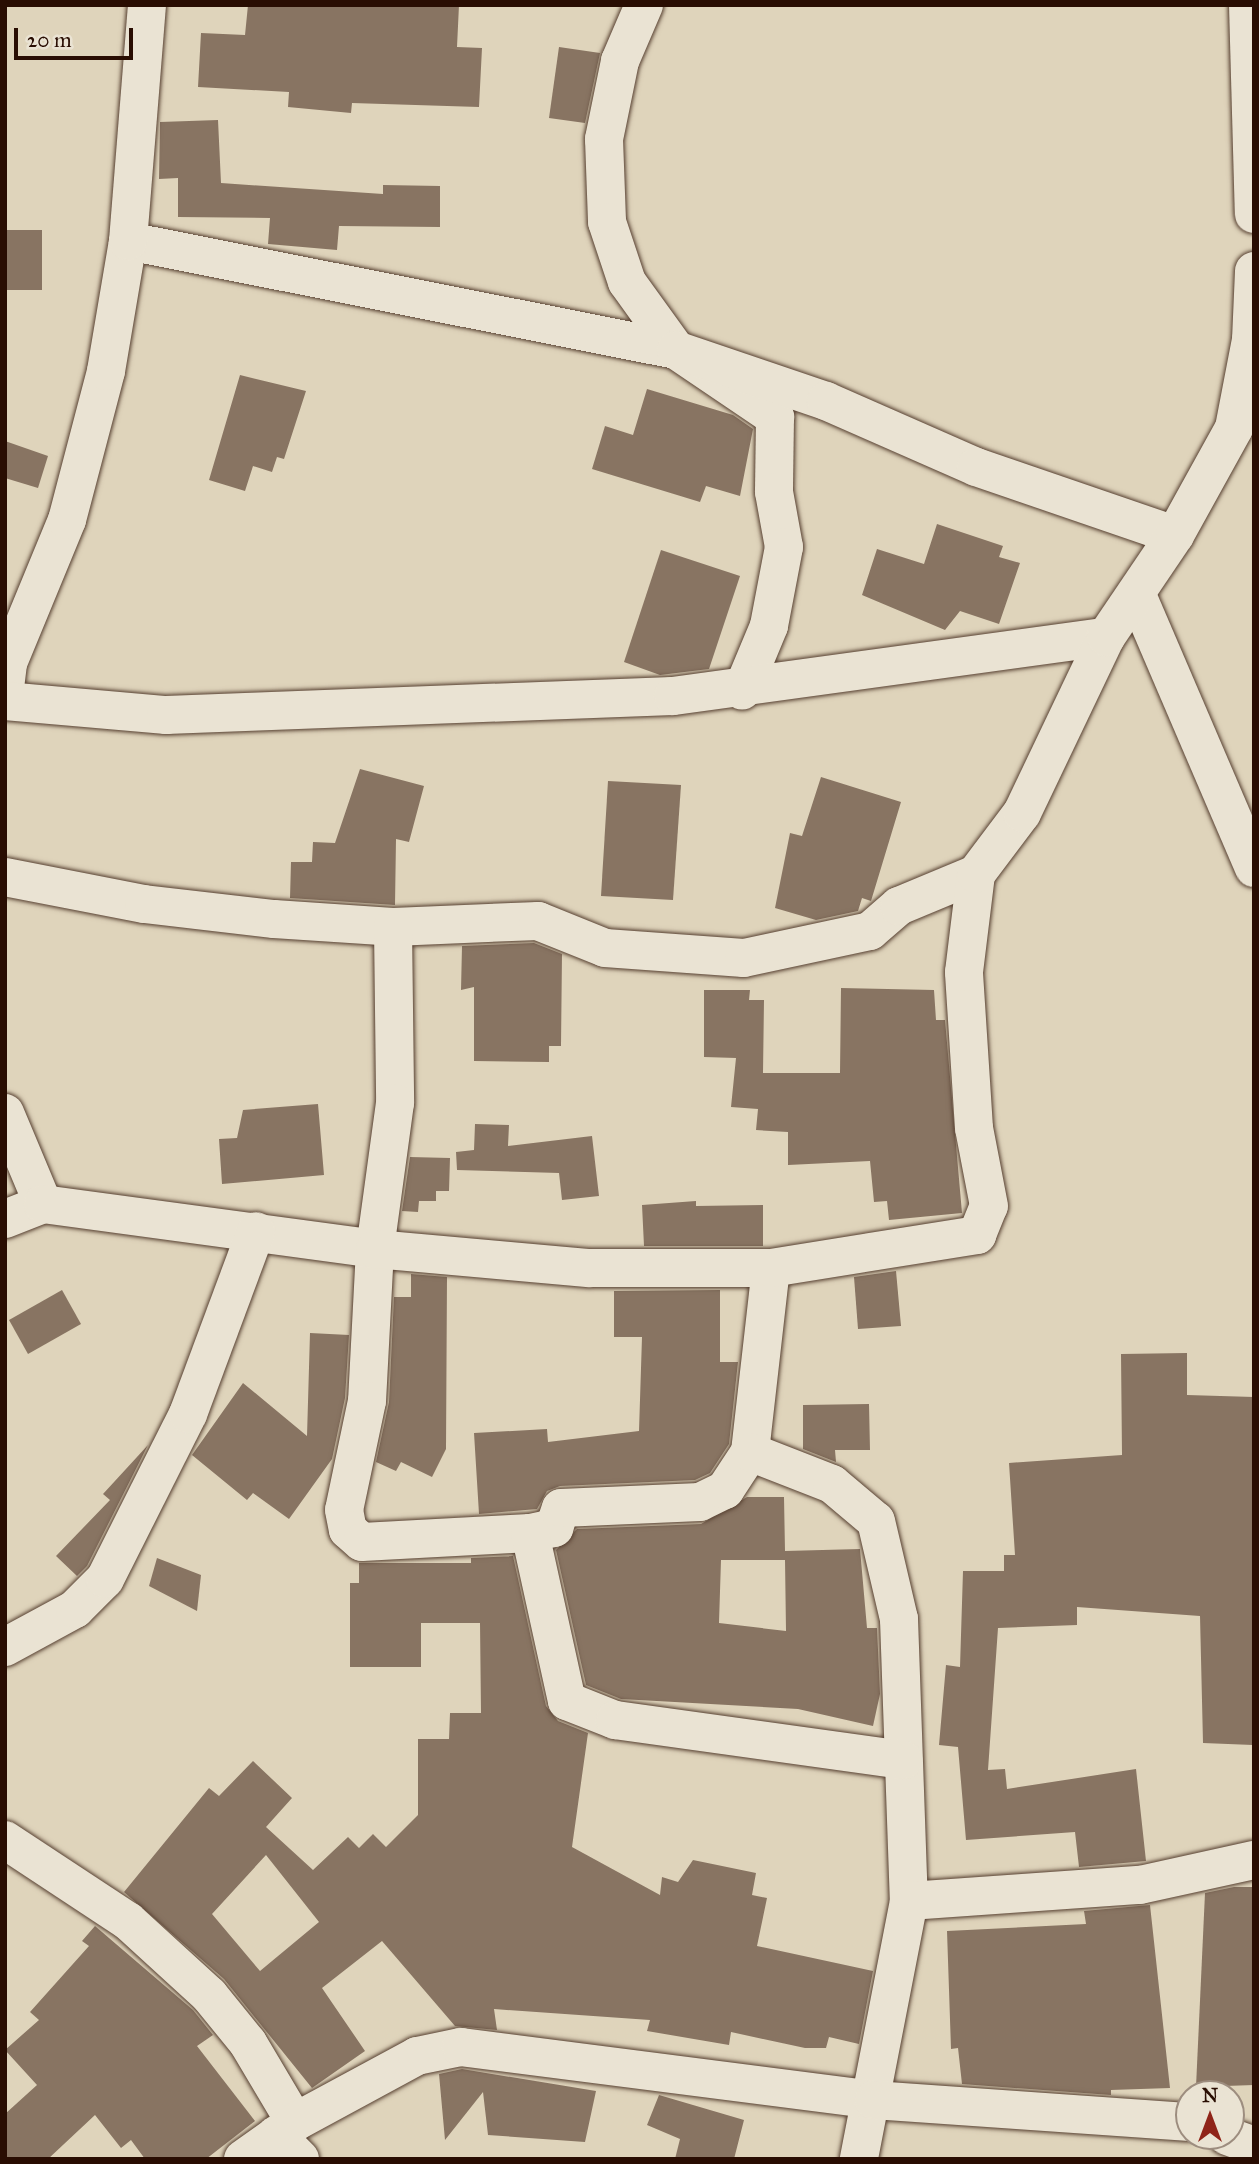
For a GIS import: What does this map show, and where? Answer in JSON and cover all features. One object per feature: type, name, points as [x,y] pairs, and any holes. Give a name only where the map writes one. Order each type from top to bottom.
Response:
[{"type":"street","points":[[6,672],[67,520],[106,371],[128,240],[147,5]]},
{"type":"street","points":[[644,5],[620,61],[604,139],[607,222],[628,282],[676,350],[775,417],[774,492],[784,547],[769,626],[742,691]]},
{"type":"street","points":[[1248,5],[1254,214]]},
{"type":"street","points":[[128,240],[676,350],[826,401],[975,467],[1175,535]]},
{"type":"street","points":[[5,877],[144,904],[393,927],[538,921],[605,948],[744,958],[870,931],[899,906],[975,874],[1022,813],[1105,637],[1137,595],[1175,535],[1234,428],[1251,340],[1254,271]]},
{"type":"street","points":[[1137,595],[1254,869]]},
{"type":"street","points":[[5,701],[166,715],[318,714],[742,691],[1105,637]]},
{"type":"street","points":[[5,1219],[43,1204],[375,1249],[590,1268],[771,1268],[966,1242],[985,1224],[964,972],[975,874]]},
{"type":"street","points":[[393,927],[395,1103],[375,1249],[368,1401],[350,1457],[344,1510],[348,1530],[362,1542],[530,1532],[554,1528],[561,1508],[700,1502],[725,1490],[750,1452],[771,1268]]},
{"type":"street","points":[[5,1113],[43,1204]]},
{"type":"street","points":[[5,1647],[75,1609],[106,1579],[188,1414],[256,1231]]},
{"type":"street","points":[[750,1452],[832,1484],[876,1521],[899,1619],[909,1901],[874,2100],[859,2159]]},
{"type":"street","points":[[530,1532],[567,1701],[615,1720],[903,1760]]},
{"type":"street","points":[[5,1840],[128,1921],[209,1994],[248,2043],[290,2139]]},
{"type":"street","points":[[909,1901],[1140,1885],[1254,1860]]},
{"type":"street","points":[[243,2159],[290,2139],[417,2056],[461,2047],[874,2100],[1175,2121]]},
{"type":"building","points":[[248,5],[459,5],[457,47],[482,48],[479,107],[352,103],[351,113],[288,107],[289,92],[198,87],[201,33],[245,35]]},
{"type":"building","points":[[559,47],[600,53],[585,123],[549,118]]},
{"type":"building","points":[[218,120],[221,183],[383,194],[383,185],[440,186],[440,227],[339,226],[337,250],[268,244],[270,218],[178,217],[178,178],[159,179],[160,122]]},
{"type":"building","points":[[5,230],[42,230],[42,290],[5,290]]},
{"type":"building","points":[[240,375],[306,391],[284,459],[277,457],[272,472],[253,466],[245,491],[209,480]]},
{"type":"building","points":[[647,389],[733,415],[753,429],[740,496],[706,486],[700,502],[592,469],[605,426],[633,435]]},
{"type":"building","points":[[5,441],[48,456],[38,488],[5,478]]},
{"type":"building","points":[[937,524],[1003,546],[999,557],[1020,563],[999,624],[960,611],[945,630],[862,595],[877,549],[924,564]]},
{"type":"building","points":[[661,550],[740,576],[709,669],[660,675],[624,662]]},
{"type":"building","points":[[360,769],[424,786],[409,842],[396,839],[395,905],[290,898],[291,862],[312,862],[313,842],[335,843]]},
{"type":"building","points":[[821,777],[901,802],[871,901],[862,898],[858,911],[816,920],[775,908],[790,833],[802,836]]},
{"type":"building","points":[[608,781],[681,785],[673,900],[601,896]]},
{"type":"building","points":[[534,943],[562,954],[561,1046],[549,1046],[549,1062],[474,1061],[474,987],[461,990],[462,946]]},
{"type":"building","points":[[841,988],[934,990],[936,1020],[945,1020],[962,1213],[889,1220],[887,1201],[874,1202],[870,1161],[788,1165],[788,1132],[756,1130],[758,1109],[731,1107],[736,1058],[704,1057],[704,990],[750,990],[749,1000],[764,1000],[763,1073],[840,1073]]},
{"type":"building","points":[[318,1104],[324,1175],[222,1184],[219,1139],[237,1138],[243,1110]]},
{"type":"building","points":[[475,1124],[509,1125],[508,1146],[592,1136],[599,1196],[562,1200],[559,1173],[457,1170],[456,1152],[474,1150]]},
{"type":"building","points":[[410,1157],[450,1158],[449,1191],[436,1191],[436,1201],[419,1201],[418,1212],[402,1211]]},
{"type":"building","points":[[696,1201],[696,1206],[763,1205],[763,1246],[644,1246],[642,1205]]},
{"type":"building","points":[[896,1271],[901,1326],[858,1329],[854,1277]]},
{"type":"building","points":[[411,1274],[447,1277],[446,1449],[432,1477],[401,1462],[396,1471],[376,1462],[389,1402],[394,1297],[411,1297]]},
{"type":"building","points":[[62,1290],[81,1324],[28,1354],[9,1320]]},
{"type":"building","points":[[720,1290],[720,1362],[738,1362],[729,1444],[710,1473],[695,1480],[560,1486],[547,1491],[537,1509],[479,1514],[474,1433],[547,1429],[548,1442],[639,1431],[642,1337],[614,1337],[614,1291]]},
{"type":"building","points":[[310,1333],[349,1335],[345,1398],[332,1459],[289,1519],[253,1493],[247,1500],[192,1455],[243,1383],[307,1436]]},
{"type":"building","points":[[1187,1353],[1187,1395],[1254,1397],[1253,1745],[1203,1743],[1200,1616],[1077,1607],[1077,1625],[998,1628],[988,1770],[1005,1769],[1007,1789],[1136,1769],[1146,1861],[1079,1867],[1075,1832],[966,1840],[958,1747],[939,1745],[946,1665],[960,1667],[963,1571],[1004,1571],[1004,1555],[1015,1555],[1009,1463],[1122,1455],[1121,1354]]},
{"type":"building","points":[[869,1404],[870,1450],[835,1450],[836,1462],[803,1449],[803,1405]]},
{"type":"building","points":[[148,1445],[87,1566],[77,1576],[56,1556],[110,1500],[103,1494]]},
{"type":"building","points":[[747,1497],[784,1497],[785,1551],[860,1549],[867,1628],[877,1628],[880,1694],[873,1726],[798,1709],[621,1699],[586,1685],[556,1550],[577,1529],[701,1524]],"holes":[[[721,1560],[785,1560],[786,1631],[719,1623]]]},
{"type":"building","points":[[513,1556],[546,1706],[558,1721],[588,1733],[572,1847],[660,1895],[662,1877],[678,1882],[693,1860],[756,1873],[752,1895],[767,1898],[757,1946],[873,1971],[859,2044],[829,2037],[826,2048],[805,2048],[731,2032],[729,2045],[647,2031],[650,2020],[494,2009],[497,2030],[455,2026],[382,1941],[322,1988],[365,2051],[312,2088],[224,1979],[124,1892],[209,1788],[219,1796],[253,1761],[292,1798],[266,1827],[313,1870],[348,1837],[359,1848],[373,1834],[386,1847],[418,1815],[418,1739],[449,1739],[450,1713],[481,1713],[480,1623],[421,1623],[421,1667],[350,1667],[350,1583],[359,1583],[359,1563],[471,1563],[471,1558]],"holes":[[[266,1855],[319,1922],[260,1971],[212,1914]]]},
{"type":"building","points":[[157,1558],[201,1575],[197,1611],[149,1586]]},
{"type":"building","points":[[1234,1887],[1254,1887],[1254,2085],[1245,2085],[1245,2080],[1196,2080],[1205,1893]]},
{"type":"building","points":[[1150,1905],[1170,2088],[1111,2090],[1111,2095],[962,2084],[958,2048],[951,2049],[947,1931],[1086,1924],[1084,1911]]},
{"type":"building","points":[[95,1926],[193,2010],[213,2035],[197,2046],[255,2121],[206,2159],[145,2159],[131,2140],[121,2148],[95,2115],[48,2159],[5,2159],[5,2114],[37,2085],[5,2050],[39,2020],[30,2012],[89,1946],[82,1941]]},
{"type":"building","points":[[462,2069],[596,2091],[585,2142],[488,2135],[483,2092],[445,2140],[439,2074]]},
{"type":"building","points":[[659,2095],[744,2120],[734,2159],[675,2159],[680,2139],[647,2125]]}]
